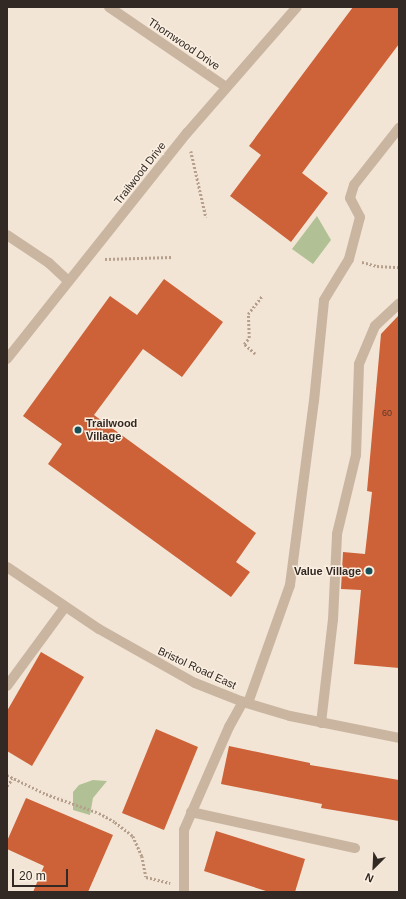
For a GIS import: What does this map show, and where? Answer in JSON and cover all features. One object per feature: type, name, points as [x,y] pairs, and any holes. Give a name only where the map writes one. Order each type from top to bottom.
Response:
[{"type":"street","name":"Thornwood Drive","points":[[109,7],[226,87]]},
{"type":"street","name":"Trailwood Drive","points":[[7,359],[187,133],[297,7]]},
{"type":"street","points":[[184,889],[184,830],[191,812],[245,703],[290,585],[314,401],[324,300],[349,259],[360,217],[350,198],[354,185],[399,128]]},
{"type":"street","points":[[7,235],[49,263],[68,281]]},
{"type":"street","points":[[321,723],[334,620],[337,534],[356,455],[359,364],[375,326],[399,304]]},
{"type":"street","name":"Bristol Road East","points":[[7,567],[65,607],[150,659],[195,683],[245,703],[321,723],[399,738]]},
{"type":"street","points":[[7,686],[65,607]]},
{"type":"street","points":[[191,812],[355,848]]},
{"type":"path","points":[[187,133],[206,217]]},
{"type":"path","points":[[87,260],[172,257]]},
{"type":"path","points":[[349,259],[377,266],[399,267]]},
{"type":"path","points":[[254,354],[244,344],[249,338],[248,314],[262,296]]},
{"type":"path","points":[[7,775],[12,779],[99,813],[115,822],[133,836],[142,856],[146,877],[184,889]]},
{"type":"path","points":[[7,786],[12,779]]},
{"type":"green space","points":[[317,216],[331,240],[313,264],[292,249]]},
{"type":"green space","points":[[93,780],[107,781],[93,798],[90,815],[73,810],[73,792],[79,785]]},
{"type":"building","points":[[353,7],[399,7],[399,44],[302,173],[328,193],[291,242],[230,196],[261,155],[249,146]]},
{"type":"building","name":"Trailwood Village","points":[[164,279],[223,322],[182,377],[143,349],[94,415],[256,533],[236,562],[250,572],[231,597],[48,464],[62,444],[23,416],[110,296],[137,315]]},
{"type":"building","name":"Value Village","points":[[399,315],[399,668],[354,664],[361,590],[341,589],[343,552],[365,554],[372,492],[367,491],[381,334]]},
{"type":"building","points":[[41,652],[84,677],[32,766],[7,751],[7,711]]},
{"type":"building","points":[[156,729],[198,747],[164,830],[122,813]]},
{"type":"building","points":[[229,746],[310,763],[310,765],[399,780],[399,821],[321,808],[322,804],[221,784]]},
{"type":"building","points":[[26,798],[113,835],[88,892],[33,892],[44,866],[7,849],[7,841]]},
{"type":"building","points":[[216,831],[305,859],[295,892],[269,892],[204,871]]},
{"type":"place","name":"Trailwood Village","points":[[78,430]]},
{"type":"place","name":"Value Village","points":[[369,571]]}]
